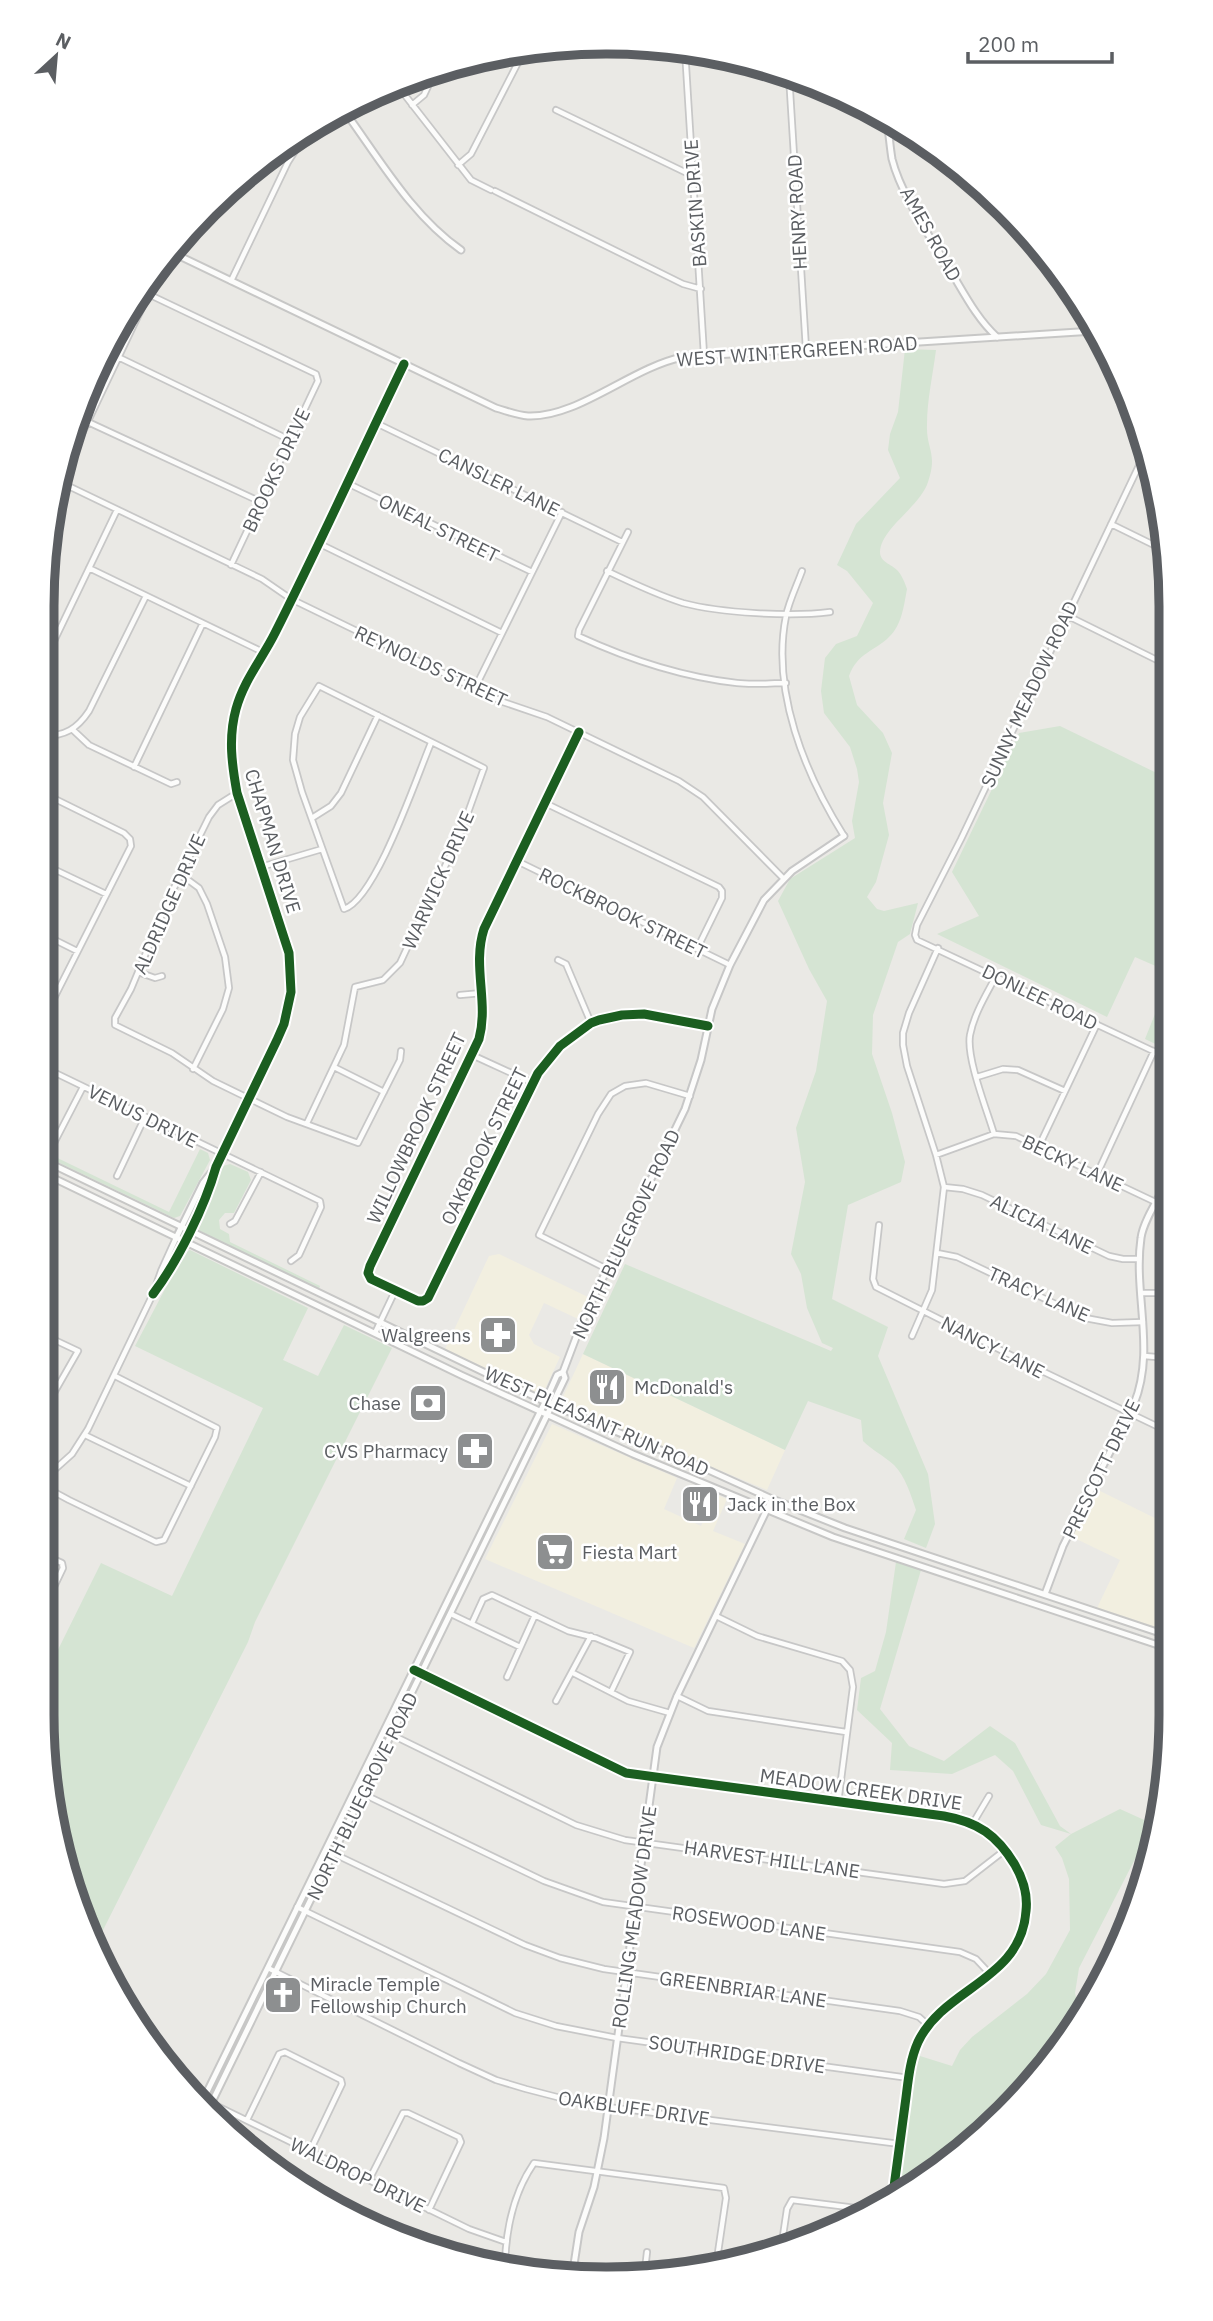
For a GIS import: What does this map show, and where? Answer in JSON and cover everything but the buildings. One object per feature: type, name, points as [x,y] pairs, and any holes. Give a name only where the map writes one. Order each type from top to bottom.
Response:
[{"type":"main road","points":[[349,118],[422,217],[461,250]]},
{"type":"main road","name":"AMES ROAD","points":[[889,132],[893,160],[916,212],[987,328],[997,337]]},
{"type":"main road","name":"WEST WINTERGREEN ROAD","points":[[179,257],[496,408],[531,416],[548,414],[571,406],[659,363],[683,357],[1086,332]]},
{"type":"main road","name":"CHAPMAN DRIVE","points":[[184,1242],[216,1167],[284,1024],[289,1007],[289,953],[237,793],[231,756],[235,710],[404,363]]},
{"type":"main road","points":[[784,879],[844,836]]},
{"type":"main road","name":"NORTH BLUEGROVE ROAD","points":[[212,2101],[548,1416],[565,1378],[563,1372],[583,1319],[690,1096],[721,982],[764,900],[784,879]]},
{"type":"main road","name":"WEST PLEASANT RUN ROAD","points":[[54,1165],[545,1402],[772,1499],[845,1528],[1159,1633]]},
{"type":"main road","name":"CHAPMAN DRIVE","points":[[176,1238],[203,1183],[216,1167]]},
{"type":"main road","name":"WEST PLEASANT RUN ROAD","points":[[54,1179],[460,1375],[633,1454],[833,1536],[1159,1645]]},
{"type":"main road","points":[[95,1199],[101,1188]]},
{"type":"main road","name":"PRESCOTT DRIVE","points":[[1041,1607],[1063,1546],[1140,1389],[1144,1356],[1140,1259],[1142,1233],[1159,1199]]},
{"type":"main road","points":[[315,1305],[321,1293]]},
{"type":"main road","points":[[460,1375],[466,1364]]},
{"type":"main road","name":"NORTH BLUEGROVE ROAD","points":[[205,2094],[557,1375],[563,1372]]},
{"type":"main road","points":[[633,1454],[638,1440]]},
{"type":"main road","points":[[509,1477],[517,1481]]},
{"type":"main road","points":[[498,1499],[506,1502]]},
{"type":"main road","name":"ROLLING MEADOW DRIVE","points":[[574,2266],[579,2231],[597,2172],[608,2106],[657,1747],[677,1696],[772,1499]]},
{"type":"main road","points":[[955,1577],[959,1565]]},
{"type":"main road","points":[[1138,1638],[1141,1627]]},
{"type":"street","name":"BASKIN DRIVE","points":[[686,60],[704,355]]},
{"type":"street","points":[[457,166],[471,154],[518,62]]},
{"type":"street","points":[[412,105],[424,95],[429,84]]},
{"type":"street","name":"HENRY ROAD","points":[[790,86],[806,349]]},
{"type":"street","points":[[403,93],[457,166],[471,180],[683,284],[701,289]]},
{"type":"street","points":[[556,110],[693,177]]},
{"type":"street","points":[[890,137],[897,137]]},
{"type":"street","points":[[231,281],[295,150]]},
{"type":"street","name":"BROOKS DRIVE","points":[[150,295],[316,374],[318,381],[231,565]]},
{"type":"street","points":[[83,432],[140,312]]},
{"type":"street","points":[[118,357],[290,440]]},
{"type":"street","points":[[88,422],[261,502]]},
{"type":"street","name":"CANSLER LANE","points":[[376,423],[622,542]]},
{"type":"street","name":"SUNNY MEADOW ROAD","points":[[915,935],[917,925],[961,839],[1140,464]]},
{"type":"street","name":"ONEAL STREET","points":[[347,483],[532,572]]},
{"type":"street","name":"REYNOLDS STREET","points":[[68,487],[261,579],[291,599],[503,702],[547,717],[695,790],[784,879]]},
{"type":"street","points":[[54,641],[117,510]]},
{"type":"street","points":[[475,688],[562,512]]},
{"type":"street","points":[[1111,524],[1155,546]]},
{"type":"street","points":[[628,532],[578,636],[616,654],[656,667],[738,683],[786,683]]},
{"type":"street","points":[[318,543],[502,633]]},
{"type":"street","points":[[89,568],[265,653]]},
{"type":"street","points":[[802,570],[786,614],[783,660],[786,683],[795,731],[820,794],[844,836]]},
{"type":"street","points":[[607,571],[647,590],[687,604],[786,614],[830,612]]},
{"type":"street","points":[[54,736],[73,730],[82,723],[147,596]]},
{"type":"street","points":[[1066,615],[1159,661]]},
{"type":"street","points":[[134,766],[203,623]]},
{"type":"street","points":[[319,686],[378,715],[431,743],[374,877],[360,898],[344,909],[293,760],[293,751],[300,717],[319,686]]},
{"type":"street","points":[[312,818],[331,806],[341,793],[378,715]]},
{"type":"street","points":[[73,730],[89,745],[171,784],[177,782]]},
{"type":"street","name":"WILLOWBROOK STREET","points":[[395,1291],[371,1279],[370,1266],[472,1055],[482,1028],[482,993],[478,962],[480,941],[579,732]]},
{"type":"street","name":"WARWICK DRIVE","points":[[307,1123],[347,1033],[355,988],[383,980],[401,963],[457,842],[484,768],[431,743]]},
{"type":"street","name":"ALDRIDGE DRIVE","points":[[193,1069],[172,1054],[115,1025],[115,1018],[211,812],[237,793]]},
{"type":"street","points":[[54,798],[124,833],[130,839],[131,846],[54,998]]},
{"type":"street","points":[[545,803],[719,887],[722,898],[697,949]]},
{"type":"street","points":[[261,867],[322,849]]},
{"type":"street","name":"ROCKBROOK STREET","points":[[517,861],[730,965]]},
{"type":"street","points":[[54,869],[106,894]]},
{"type":"street","points":[[180,874],[196,884],[207,904],[225,957],[229,989],[223,1009],[193,1069],[287,1117],[358,1143],[400,1060],[401,1051]]},
{"type":"street","name":"DONLEE ROAD","points":[[915,935],[917,940],[1159,1054]]},
{"type":"street","points":[[54,940],[77,951]]},
{"type":"street","points":[[912,1336],[932,1290],[944,1187],[903,1045],[906,1020],[938,948]]},
{"type":"street","points":[[558,960],[566,964],[591,1023]]},
{"type":"street","points":[[138,972],[156,978],[162,976]]},
{"type":"street","points":[[936,1155],[994,1134],[970,1053],[970,1034],[977,1013],[996,976]]},
{"type":"street","points":[[460,995],[482,993]]},
{"type":"street","name":"OAKBROOK STREET","points":[[395,1291],[421,1302],[431,1294],[533,1083],[554,1052],[591,1023],[611,1017],[644,1014],[708,1026]]},
{"type":"street","points":[[1039,1146],[1097,1024]]},
{"type":"street","points":[[1097,1174],[1154,1051]]},
{"type":"street","points":[[472,1055],[533,1083]]},
{"type":"street","points":[[334,1067],[384,1092]]},
{"type":"street","points":[[977,1077],[1003,1069],[1018,1070],[1065,1091]]},
{"type":"street","name":"VENUS DRIVE","points":[[54,1072],[320,1201],[321,1207],[299,1255],[291,1261]]},
{"type":"street","points":[[607,1269],[539,1235],[598,1114],[611,1094],[625,1086],[646,1083],[690,1096]]},
{"type":"street","points":[[54,1143],[83,1087]]},
{"type":"street","points":[[117,1176],[145,1117]]},
{"type":"street","name":"BECKY LANE","points":[[994,1134],[1016,1136],[1157,1203]]},
{"type":"street","points":[[230,1224],[235,1221],[261,1172]]},
{"type":"street","name":"ALICIA LANE","points":[[944,1187],[982,1195],[1109,1255],[1140,1259]]},
{"type":"street","name":"NANCY LANE","points":[[879,1225],[874,1285],[923,1312],[1159,1427]]},
{"type":"street","name":"CHAPMAN DRIVE","points":[[54,1470],[72,1454],[85,1434],[153,1294],[176,1238]]},
{"type":"street","name":"CHAPMAN DRIVE","points":[[153,1294],[184,1242]]},
{"type":"street","name":"TRACY LANE","points":[[937,1252],[957,1257],[1085,1318],[1112,1323],[1143,1322]]},
{"type":"street","points":[[375,1333],[395,1291]]},
{"type":"street","points":[[1142,1293],[1159,1293]]},
{"type":"street","points":[[54,1340],[78,1351],[54,1393]]},
{"type":"street","points":[[1144,1356],[1159,1357]]},
{"type":"street","points":[[54,1491],[156,1542],[164,1540],[217,1428],[114,1376]]},
{"type":"street","points":[[85,1434],[191,1486]]},
{"type":"street","points":[[54,1559],[62,1563],[63,1568],[54,1587]]},
{"type":"street","points":[[472,1623],[484,1599],[489,1595],[495,1596],[568,1631],[591,1636],[631,1652],[611,1692]]},
{"type":"street","points":[[452,1614],[520,1647]]},
{"type":"street","points":[[507,1677],[535,1615]]},
{"type":"street","points":[[716,1616],[757,1636],[842,1661],[852,1676],[838,1802]]},
{"type":"street","points":[[556,1701],[591,1636]]},
{"type":"street","name":"MEADOW CREEK DRIVE","points":[[414,1670],[616,1768],[638,1776],[943,1815],[973,1823],[984,1829],[1004,1850],[1022,1878],[1027,1902],[1026,1918],[1016,1948],[1007,1960],[929,2025],[916,2048],[909,2078],[894,2186]]},
{"type":"street","points":[[573,1673],[628,1701],[670,1713]]},
{"type":"street","points":[[677,1696],[708,1712],[846,1732]]},
{"type":"street","name":"HARVEST HILL LANE","points":[[384,1731],[576,1825],[613,1837],[944,1884],[965,1881],[1004,1850]]},
{"type":"street","name":"ROSEWOOD LANE","points":[[355,1790],[561,1889],[603,1902],[960,1952],[976,1959],[991,1975]]},
{"type":"street","points":[[973,1823],[989,1796]]},
{"type":"street","name":"GREENBRIAR LANE","points":[[326,1850],[525,1945],[590,1967],[900,2011],[919,2017],[929,2025]]},
{"type":"street","name":"SOUTHRIDGE DRIVE","points":[[297,1908],[515,2013],[556,2026],[617,2038],[909,2078]]},
{"type":"street","name":"OAKBLUFF DRIVE","points":[[268,1968],[496,2080],[563,2099],[900,2144]]},
{"type":"street","points":[[247,2120],[279,2054],[285,2052],[341,2080],[342,2084],[310,2151]]},
{"type":"street","name":"WALDROP DRIVE","points":[[219,2108],[469,2229],[506,2242]]},
{"type":"street","points":[[369,2180],[405,2112],[461,2139],[429,2210]]},
{"type":"street","points":[[505,2257],[515,2203],[526,2175],[534,2164],[724,2188],[726,2198],[718,2255]]},
{"type":"street","points":[[783,2237],[792,2200],[855,2208]]},
{"type":"street","points":[[646,2266],[648,2252]]},
{"type":"shaded area","points":[[499,1254],[588,1297],[578,1319],[544,1303],[529,1335],[534,1344],[560,1357],[542,1395],[445,1349],[489,1256]]},
{"type":"shaded area","points":[[583,1354],[785,1450],[767,1490],[562,1405],[561,1401]]},
{"type":"shaded area","points":[[552,1424],[677,1478],[664,1509],[701,1526],[715,1494],[727,1499],[713,1531],[745,1544],[694,1648],[485,1559]]},
{"type":"shaded area","points":[[1094,1488],[1159,1520],[1159,1630],[1097,1608],[1120,1560],[1070,1536]]},
{"type":"green space","points":[[905,349],[936,350],[927,416],[931,472],[924,491],[887,534],[880,552],[884,561],[899,572],[907,589],[900,621],[889,637],[857,662],[849,676],[857,705],[883,733],[892,753],[883,803],[889,835],[876,882],[867,897],[877,909],[884,911],[918,903],[910,934],[898,942],[873,1015],[872,1054],[905,1162],[901,1182],[848,1205],[832,1299],[888,1327],[878,1356],[928,1474],[935,1524],[926,1548],[904,1539],[916,1510],[912,1498],[898,1469],[863,1441],[861,1420],[808,1401],[785,1450],[583,1354],[625,1264],[831,1351],[833,1348],[822,1343],[807,1308],[801,1274],[791,1254],[805,1182],[796,1128],[816,1071],[827,1001],[778,901],[790,879],[855,838],[852,821],[859,782],[857,769],[850,747],[824,713],[821,691],[825,658],[836,644],[857,636],[873,603],[847,571],[837,565],[856,524],[900,478],[888,450],[890,434],[898,412]]},
{"type":"green space","points":[[1060,726],[1159,774],[1159,968],[1135,957],[1107,1017],[937,934],[979,916],[952,872],[1019,733]]},
{"type":"green space","points":[[1159,1004],[1159,1046],[1145,1039]]},
{"type":"green space","points":[[200,1149],[208,1153],[210,1160],[180,1216],[174,1218],[54,1160],[54,1156],[169,1212]]},
{"type":"green space","points":[[230,1164],[248,1172],[251,1180],[234,1213],[225,1213],[219,1220],[220,1229],[229,1234],[230,1242],[320,1286],[319,1289],[200,1231],[198,1225],[223,1166]]},
{"type":"green space","points":[[190,1250],[308,1308],[283,1360],[318,1376],[344,1325],[392,1348],[100,1935],[73,1857],[59,1787],[55,1751],[54,1658],[101,1563],[172,1596],[263,1408],[135,1346],[184,1253]]},
{"type":"green space","points":[[896,1562],[921,1570],[880,1709],[909,1746],[944,1761],[990,1726],[1015,1743],[1060,1826],[1071,1834],[1041,1825],[1013,1771],[995,1755],[952,1774],[890,1770],[892,1743],[857,1710],[861,1678],[875,1671],[886,1632]]},
{"type":"green space","points":[[1120,1809],[1148,1822],[1143,1843],[1079,1968],[1075,1993],[1077,2003],[1066,2021],[1027,2072],[971,2130],[913,2174],[907,2178],[901,2177],[915,2071],[920,2056],[952,2066],[960,2050],[972,2037],[1027,1994],[1046,1974],[1070,1930],[1069,1879],[1055,1847],[1071,1834]]},
{"type":"cycle path","points":[[153,1294],[172,1266],[198,1216],[216,1167],[284,1024],[291,992],[289,953],[237,793],[231,741],[236,709],[308,566],[404,364]]},
{"type":"cycle path","points":[[579,732],[484,929],[480,957],[482,1025],[479,1039],[370,1266],[368,1273],[371,1279],[418,1301],[428,1298],[538,1073],[560,1046],[591,1023],[622,1015],[644,1014],[708,1026]]},
{"type":"cycle path","points":[[414,1670],[626,1773],[944,1816],[977,1826],[994,1838],[1015,1865],[1024,1887],[1026,1911],[1021,1934],[1011,1953],[996,1969],[945,2008],[930,2023],[918,2042],[909,2073],[894,2186]]},
{"type":"place","name":"Walgreens","points":[[498,1335]]},
{"type":"place","name":"McDonald's","points":[[607,1387]]},
{"type":"place","name":"Chase","points":[[428,1403]]},
{"type":"place","name":"CVS Pharmacy","points":[[475,1451]]},
{"type":"place","name":"Jack in the Box","points":[[700,1504]]},
{"type":"place","name":"Fiesta Mart","points":[[555,1552]]},
{"type":"place","name":"Miracle Temple Fellowship Church","points":[[283,1995]]}]
